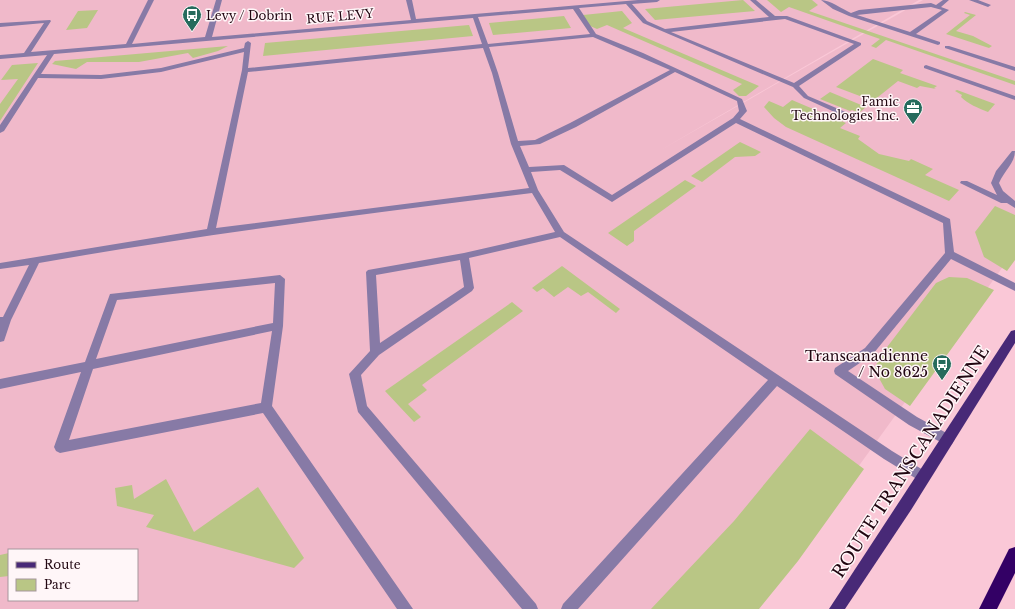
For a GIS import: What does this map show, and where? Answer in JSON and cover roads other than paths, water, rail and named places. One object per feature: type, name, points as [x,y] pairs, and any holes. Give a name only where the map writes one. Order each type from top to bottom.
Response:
[{"type":"highway","points":[[988,609],[1015,555]]},
{"type":"main road","name":"ROUTE TRANSCANADIENNE","points":[[836,609],[924,477],[1015,334]]},
{"type":"street","points":[[128,46],[151,0]]},
{"type":"street","points":[[208,39],[220,0]]},
{"type":"street","points":[[409,0],[414,21]]},
{"type":"street","points":[[587,0],[591,6]]},
{"type":"street","name":"RUE LEVY","points":[[0,57],[657,0]]},
{"type":"street","points":[[753,0],[775,18]]},
{"type":"street","points":[[824,0],[835,8],[851,15],[938,43]]},
{"type":"street","points":[[937,7],[946,0]]},
{"type":"street","points":[[972,0],[988,5]]},
{"type":"street","points":[[628,2],[645,22],[795,86],[806,97],[852,118]]},
{"type":"street","points":[[851,15],[859,12],[931,5],[946,10],[911,34]]},
{"type":"street","points":[[575,7],[594,35]]},
{"type":"street","points":[[475,16],[495,73],[515,144],[525,170],[534,190],[561,234],[888,455],[924,477]]},
{"type":"street","points":[[664,31],[785,17],[859,44],[795,86]]},
{"type":"street","points":[[0,25],[48,21],[26,55]]},
{"type":"street","points":[[211,232],[245,70],[249,35]]},
{"type":"street","points":[[245,70],[594,35],[740,100],[743,110],[736,120],[612,199],[561,167],[525,170]]},
{"type":"street","points":[[947,47],[1015,69]]},
{"type":"street","points":[[36,76],[101,77],[161,70],[247,49]]},
{"type":"street","points":[[0,131],[52,52]]},
{"type":"street","points":[[0,65],[8,56]]},
{"type":"street","points":[[926,67],[1015,98]]},
{"type":"street","points":[[515,144],[537,142],[561,131],[675,70]]},
{"type":"street","points":[[736,120],[947,221],[950,254],[869,351],[839,371],[913,421],[948,440]]},
{"type":"street","points":[[1013,204],[999,192],[995,183],[999,173],[1015,153]]},
{"type":"street","points":[[964,183],[1013,204]]},
{"type":"street","points":[[0,266],[35,262],[127,244],[211,232],[534,190]]},
{"type":"street","points":[[375,352],[371,272],[464,256],[561,234]]},
{"type":"street","points":[[950,254],[1015,286]]},
{"type":"street","points":[[464,256],[469,288],[375,352],[355,374],[362,408],[531,609]]},
{"type":"street","points":[[0,338],[3,320],[35,262]]},
{"type":"street","points":[[266,407],[60,447],[113,297],[280,280],[278,326],[266,407],[406,609]]},
{"type":"street","points":[[0,384],[278,326]]},
{"type":"street","points":[[568,609],[776,379]]},
{"type":"place","name":"Levy / Dobrin","points":[[192,32]]},
{"type":"place","name":"Famic Technologies Inc.","points":[[913,125]]},
{"type":"place","name":"Transcanadienne / No 8625","points":[[942,381]]}]
